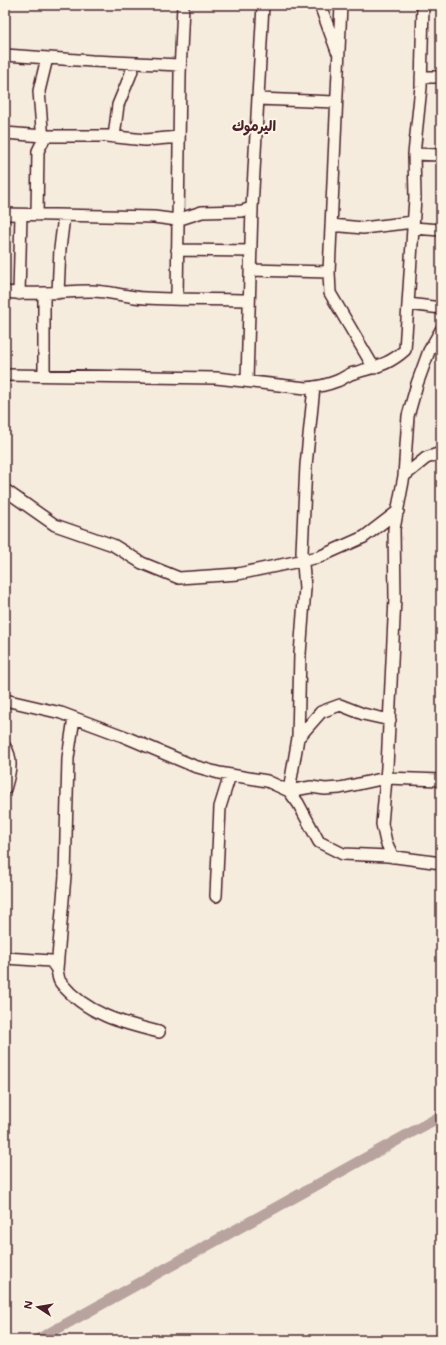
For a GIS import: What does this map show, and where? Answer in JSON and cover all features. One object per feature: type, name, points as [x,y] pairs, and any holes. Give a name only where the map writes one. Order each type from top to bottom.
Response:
[{"type":"street","points":[[177,298],[180,65],[183,5]]},
{"type":"street","points":[[247,380],[252,208],[263,5]]},
{"type":"street","points":[[320,5],[338,55]]},
{"type":"street","points":[[341,5],[335,102],[329,272],[330,292],[374,368]]},
{"type":"street","points":[[5,375],[216,378],[247,380],[306,388],[337,381],[353,373],[374,368],[394,360],[405,350],[413,225],[414,154],[421,77],[423,5]]},
{"type":"street","points":[[5,55],[134,64],[180,65]]},
{"type":"street","points":[[37,215],[38,151],[43,141],[39,91],[47,58]]},
{"type":"street","points":[[114,137],[118,105],[134,64]]},
{"type":"street","points":[[421,77],[441,77]]},
{"type":"street","points":[[258,99],[335,102]]},
{"type":"street","points":[[5,133],[43,136],[114,137],[145,140],[179,137]]},
{"type":"street","points":[[414,154],[441,155]]},
{"type":"street","points":[[5,214],[154,217],[177,220],[202,212],[242,211],[252,208]]},
{"type":"street","points":[[19,294],[21,215]]},
{"type":"street","points":[[58,293],[60,249],[64,216]]},
{"type":"street","points":[[331,225],[363,228],[413,225],[441,230]]},
{"type":"street","points":[[177,250],[251,251]]},
{"type":"street","points":[[250,270],[329,272]]},
{"type":"street","points":[[5,292],[19,294],[44,294],[90,291],[111,293],[122,296],[249,300]]},
{"type":"street","points":[[44,294],[44,375]]},
{"type":"street","points":[[408,304],[441,308]]},
{"type":"street","points":[[393,857],[386,842],[382,824],[390,720],[395,598],[394,529],[404,476],[408,416],[416,384],[429,351],[441,330]]},
{"type":"street","points":[[289,791],[298,738],[300,654],[305,588],[303,562],[306,465],[314,387]]},
{"type":"street","points":[[404,476],[426,458],[441,453]]},
{"type":"street","points":[[5,490],[54,525],[113,545],[142,563],[179,578],[238,574],[303,562],[319,557],[364,536],[398,510]]},
{"type":"street","points":[[5,700],[74,718],[123,736],[194,766],[230,775],[267,781],[289,791],[298,802],[319,842],[343,854],[393,857],[441,863]]},
{"type":"street","points":[[298,738],[321,712],[340,705],[363,714],[390,720]]},
{"type":"street","points":[[74,718],[68,758],[65,876],[57,968],[59,981],[86,1007],[110,1019],[159,1032]]},
{"type":"street","points":[[5,747],[11,770],[5,789]]},
{"type":"street","points":[[216,896],[220,807],[230,775]]},
{"type":"street","points":[[289,791],[312,787],[325,789],[340,788],[386,778],[441,780]]},
{"type":"street","points":[[5,958],[51,961],[57,968]]},
{"type":"waterway","points":[[37,1340],[441,1116]]},
{"type":"district","name":"اليرموك","points":[[254,126]]}]
